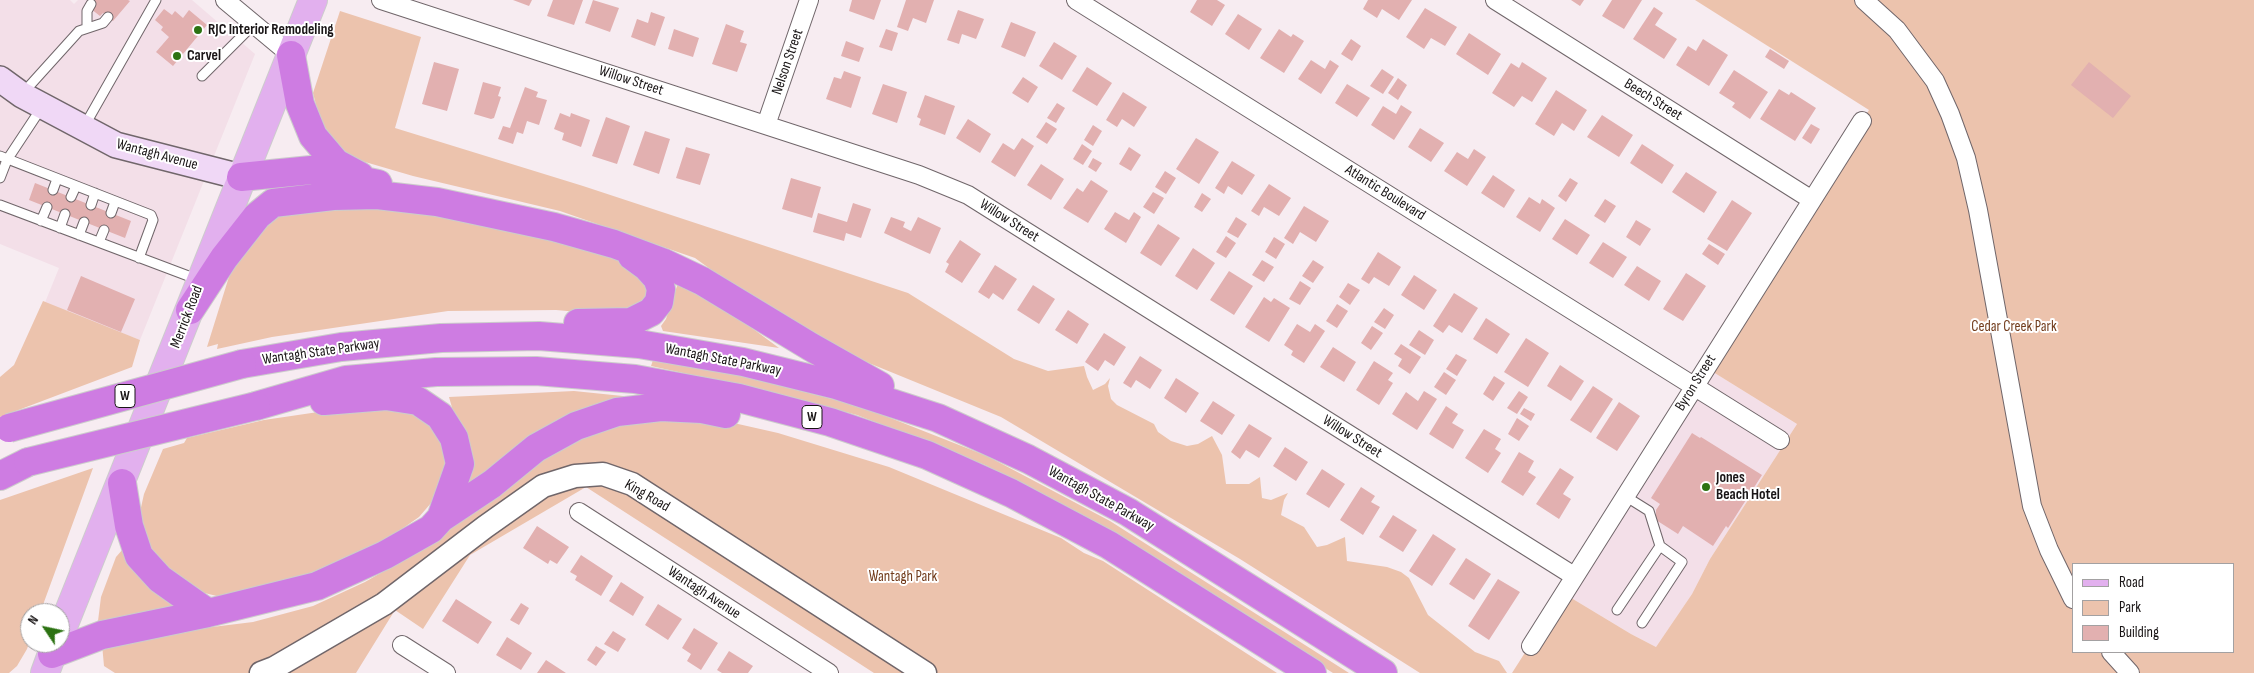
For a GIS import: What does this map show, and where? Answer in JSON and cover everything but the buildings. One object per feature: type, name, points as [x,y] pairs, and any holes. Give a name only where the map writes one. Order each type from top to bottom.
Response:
[{"type":"highway","points":[[291,56],[300,104],[313,136],[336,163],[372,182]]},
{"type":"highway","points":[[241,177],[311,170],[372,182],[437,202]]},
{"type":"highway","points":[[190,310],[224,258],[257,216],[273,203],[333,196],[377,195],[437,202],[554,226],[614,244],[662,262],[702,281],[811,347],[938,418]]},
{"type":"highway","points":[[381,343],[564,324],[631,322],[651,312],[659,302],[661,289],[657,278],[647,267],[614,244]]},
{"type":"highway","name":"Wantagh State Parkway","points":[[4,430],[242,364],[340,347],[381,343],[440,338],[539,336],[639,344],[743,362],[836,384],[938,418],[1028,459],[1128,512],[1383,673]]},
{"type":"highway","name":"Wantagh State Parkway","points":[[0,476],[28,462],[256,406],[346,380],[436,372],[536,371],[634,379],[739,398],[830,422],[927,455],[1011,493],[1109,545],[1312,673]]},
{"type":"highway","points":[[256,406],[386,396],[418,401],[440,416],[454,438],[460,464],[442,518]]},
{"type":"highway","points":[[70,645],[102,635],[317,586],[385,555],[431,529],[442,518],[492,484],[536,448],[576,426],[617,412],[661,407],[702,409],[927,455]]},
{"type":"highway","points":[[122,483],[129,526],[139,556],[160,579],[208,612]]},
{"type":"main road","name":"Merrick Road","points":[[70,610],[313,0]]},
{"type":"main road","name":"Wantagh Avenue","points":[[0,79],[32,100],[116,145],[241,177]]},
{"type":"street","points":[[225,0],[291,56]]},
{"type":"street","name":"Willow Street","points":[[381,0],[919,175],[968,195],[1574,576]]},
{"type":"street","name":"Nelson Street","points":[[766,125],[810,0]]},
{"type":"street","name":"Atlantic Boulevard","points":[[1076,0],[1780,440]]},
{"type":"street","name":"Beech Street","points":[[1495,0],[1812,200]]},
{"type":"street","points":[[1864,0],[1897,30],[1935,80],[1966,158],[1978,210],[2032,506],[2048,550],[2072,597]]},
{"type":"street","name":"Byron Street","points":[[1531,646],[1862,120]]},
{"type":"street","name":"King Road","points":[[261,673],[274,668],[384,604],[485,527],[543,486],[575,476],[604,474],[632,484],[925,673]]},
{"type":"street","name":"Wantagh Avenue","points":[[579,512],[829,673]]},
{"type":"street","points":[[402,645],[446,673]]},
{"type":"street","points":[[2112,653],[2130,673]]},
{"type":"lane","points":[[83,128],[156,0]]},
{"type":"lane","points":[[87,28],[87,11],[92,4]]},
{"type":"lane","points":[[0,178],[4,158],[32,100],[79,30],[103,23],[108,17]]},
{"type":"lane","points":[[202,76],[254,24]]},
{"type":"lane","points":[[4,158],[151,215],[153,220],[139,258]]},
{"type":"lane","points":[[53,190],[57,179]]},
{"type":"lane","points":[[71,198],[76,186]]},
{"type":"lane","points":[[91,205],[95,194]]},
{"type":"lane","points":[[111,213],[115,202]]},
{"type":"lane","points":[[0,205],[201,281]]},
{"type":"lane","points":[[41,221],[46,207]]},
{"type":"lane","points":[[60,228],[65,214]]},
{"type":"lane","points":[[79,235],[84,222]]},
{"type":"lane","points":[[99,242],[104,230]]},
{"type":"lane","points":[[1625,496],[1648,511],[1660,546],[1682,562],[1642,623]]},
{"type":"lane","points":[[1617,610],[1660,546]]},
{"type":"shaded area","points":[[0,0],[70,0],[74,4],[78,0],[192,0],[255,54],[140,340],[44,305],[59,268],[0,244]]},
{"type":"shaded area","points":[[1705,367],[1797,424],[1710,559],[1692,594],[1656,647],[1563,593]]},
{"type":"green space","name":"Cedar Creek Park","points":[[1695,0],[2254,0],[2254,673],[1512,673],[1563,593],[1656,647],[1692,594],[1710,559],[1797,424],[1705,367],[1869,110]]},
{"type":"green space","points":[[340,11],[421,37],[395,128],[583,186],[908,293],[1014,359],[1048,371],[1084,366],[1093,390],[1105,384],[1110,378],[1108,386],[1111,399],[1117,405],[1154,424],[1158,432],[1171,441],[1187,446],[1198,444],[1212,436],[1222,455],[1226,484],[1249,484],[1260,477],[1262,498],[1271,500],[1288,493],[1284,500],[1281,515],[1304,527],[1317,547],[1345,537],[1347,561],[1387,567],[1401,572],[1409,578],[1428,615],[1475,652],[1499,661],[1507,673],[1420,673],[1240,559],[1001,417],[859,359],[764,308],[695,258],[560,211],[413,176],[348,157],[322,128],[313,93]]},
{"type":"green space","points":[[379,206],[536,235],[599,252],[632,265],[651,289],[648,303],[624,316],[556,310],[448,311],[272,337],[217,349],[218,344],[207,347],[233,264],[278,213]]},
{"type":"green space","points":[[679,280],[710,297],[779,348],[663,331],[661,326],[666,319]]},
{"type":"green space","points":[[43,301],[140,340],[132,367],[0,417],[0,377],[14,365]]},
{"type":"green space","points":[[653,360],[713,369],[860,406],[987,456],[1110,521],[1349,673],[1333,673],[1104,528],[985,465],[857,415],[765,391],[651,366]]},
{"type":"green space","points":[[574,391],[652,399],[461,495],[469,449],[466,430],[453,411],[449,397]]},
{"type":"green space","points":[[386,402],[427,417],[449,457],[438,495],[419,517],[376,547],[313,574],[221,597],[184,588],[152,561],[138,521],[144,494],[163,449],[184,443],[187,438],[264,420]]},
{"type":"green space","name":"Wantagh Park","points":[[716,419],[778,433],[889,467],[1061,538],[1084,553],[1103,561],[1277,673],[874,673],[586,487],[470,555],[423,629],[395,610],[356,673],[115,673],[104,666],[102,644],[123,638],[253,622],[313,606],[365,582],[412,555],[519,471],[606,423]]},
{"type":"green space","points":[[93,468],[44,603],[20,603],[20,653],[25,653],[17,666],[9,673],[0,673],[0,500]]},
{"type":"green space","points":[[123,549],[180,610],[111,621],[98,621],[101,597],[116,557]]},
{"type":"place","name":"RJC Interior Remodeling","points":[[198,30]]},
{"type":"place","name":"Carvel","points":[[177,56]]},
{"type":"place","name":"Jones Beach Hotel","points":[[1706,487]]}]
